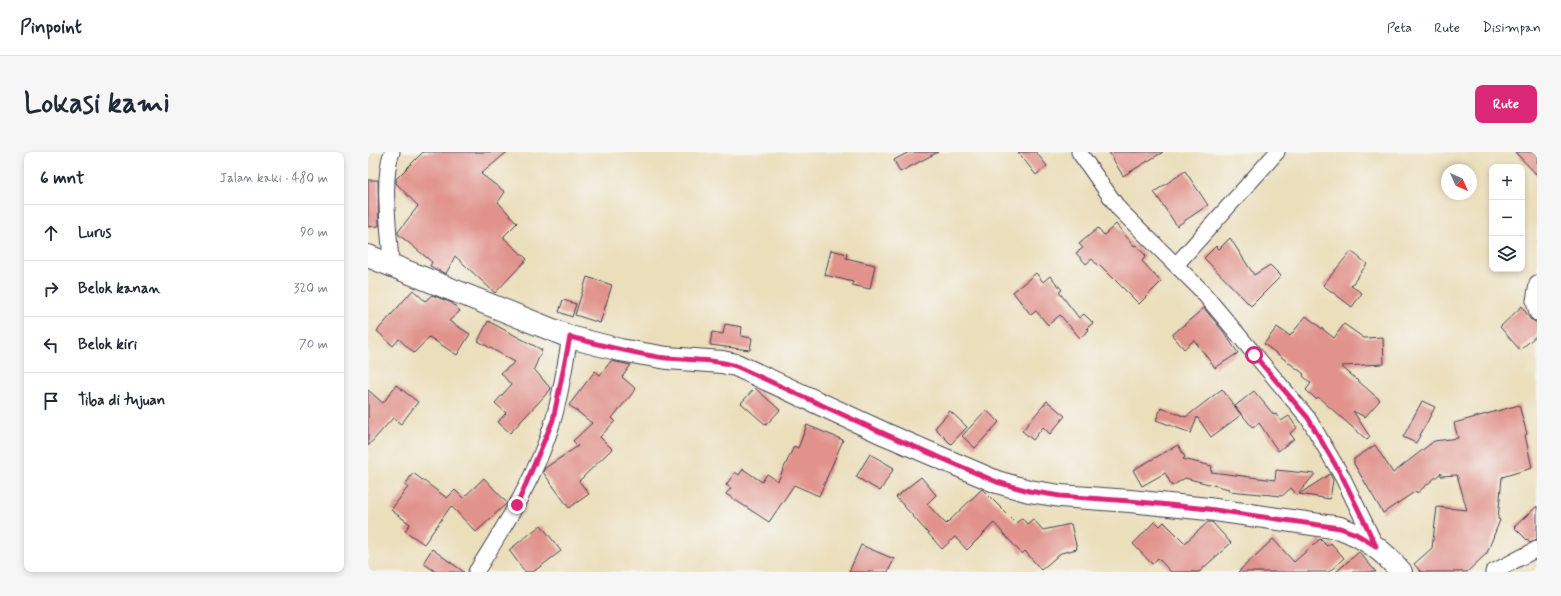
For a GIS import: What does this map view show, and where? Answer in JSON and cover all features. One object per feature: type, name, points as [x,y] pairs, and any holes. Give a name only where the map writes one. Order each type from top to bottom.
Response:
[{"type":"main road","points":[[368,256],[570,337],[620,350],[667,358],[722,362],[736,366],[885,434],[997,482],[1029,491],[1060,496],[1208,509],[1340,528],[1356,534],[1376,546],[1396,570]]},
{"type":"street","points":[[391,265],[387,195],[388,176],[392,152]]},
{"type":"street","points":[[1079,152],[1119,209],[1199,288],[1308,418],[1343,478],[1376,546]]},
{"type":"street","points":[[1176,265],[1277,152]]},
{"type":"street","points":[[1537,283],[1534,301],[1537,313]]},
{"type":"street","points":[[476,572],[517,505],[545,443],[553,420],[570,337]]},
{"type":"street","points":[[1493,572],[1537,549]]},
{"type":"building","points":[[423,152],[507,152],[481,174],[505,192],[498,202],[517,223],[504,236],[504,238],[527,259],[495,293],[455,256],[446,274],[430,266],[432,262],[398,234],[418,206],[396,183],[396,179]]},
{"type":"building","points":[[909,152],[938,152],[900,172],[894,160]]},
{"type":"building","points":[[1018,152],[1036,152],[1047,166],[1036,175]]},
{"type":"building","points":[[1109,152],[1163,152],[1123,176]]},
{"type":"building","points":[[1515,152],[1537,152],[1537,175]]},
{"type":"building","points":[[1185,171],[1208,205],[1177,226],[1154,192]]},
{"type":"building","points":[[368,180],[378,180],[379,226],[368,227]]},
{"type":"building","points":[[1116,224],[1134,246],[1136,245],[1146,256],[1142,261],[1161,282],[1139,304],[1100,265],[1098,266],[1092,259],[1086,264],[1076,253],[1083,248],[1079,244],[1098,228],[1104,235]]},
{"type":"building","points":[[1230,238],[1254,275],[1270,265],[1281,276],[1251,306],[1204,258],[1216,246],[1219,249]]},
{"type":"building","points":[[831,250],[847,254],[846,258],[875,265],[870,289],[852,285],[853,282],[825,275]]},
{"type":"building","points":[[1351,251],[1367,264],[1351,286],[1362,293],[1352,307],[1323,285]]},
{"type":"building","points":[[1036,273],[1043,282],[1050,276],[1062,290],[1059,292],[1079,318],[1084,314],[1093,323],[1087,328],[1089,330],[1080,338],[1060,315],[1048,325],[1036,311],[1031,315],[1013,292]]},
{"type":"building","points":[[587,277],[612,285],[600,323],[575,315]]},
{"type":"building","points":[[413,290],[425,301],[432,295],[452,303],[460,311],[449,321],[470,334],[457,355],[429,337],[414,353],[399,339],[393,346],[377,331]]},
{"type":"building","points":[[563,300],[576,304],[572,317],[559,312]]},
{"type":"building","points":[[1522,306],[1530,319],[1537,323],[1537,335],[1520,350],[1500,327]]},
{"type":"building","points":[[1204,308],[1223,331],[1238,353],[1215,368],[1194,340],[1184,349],[1172,335]]},
{"type":"building","points":[[1306,316],[1334,338],[1344,324],[1364,338],[1383,337],[1384,364],[1341,366],[1380,400],[1365,417],[1353,411],[1370,437],[1367,440],[1318,397],[1316,399],[1306,390],[1311,383],[1303,376],[1304,374],[1264,344],[1277,327],[1290,336]]},
{"type":"building","points":[[488,321],[542,350],[534,369],[551,389],[510,433],[498,422],[506,413],[495,403],[511,385],[501,373],[515,362],[478,341]]},
{"type":"building","points":[[725,324],[742,327],[741,336],[752,338],[750,350],[710,345],[712,332],[723,334]]},
{"type":"building","points":[[611,361],[631,365],[622,377],[636,389],[612,418],[615,421],[600,437],[612,449],[579,481],[589,494],[569,508],[543,472],[545,468],[578,446],[573,441],[592,423],[569,405],[595,371],[600,375]]},
{"type":"building","points":[[396,385],[418,402],[401,424],[393,418],[368,446],[368,390],[383,403]]},
{"type":"building","points":[[755,388],[780,410],[766,425],[741,403]]},
{"type":"building","points":[[1222,389],[1241,415],[1211,437],[1197,417],[1191,433],[1156,420],[1161,408],[1186,417]]},
{"type":"building","points":[[1254,391],[1274,415],[1276,414],[1281,421],[1289,416],[1297,428],[1290,433],[1294,439],[1278,451],[1259,423],[1253,428],[1235,406]]},
{"type":"building","points":[[1047,401],[1065,416],[1050,434],[1043,427],[1033,440],[1022,431]]},
{"type":"building","points":[[1422,401],[1435,407],[1416,443],[1403,437]]},
{"type":"building","points":[[1519,405],[1527,434],[1525,435],[1532,468],[1502,477],[1498,519],[1500,520],[1487,553],[1467,572],[1421,572],[1414,564],[1432,548],[1437,507],[1467,510],[1457,475],[1441,476],[1441,473],[1417,493],[1416,491],[1383,513],[1354,464],[1354,459],[1375,445],[1393,473],[1434,441],[1458,438],[1454,423]]},
{"type":"building","points":[[986,410],[999,422],[975,448],[962,436]]},
{"type":"building","points":[[950,411],[967,427],[951,444],[935,428]]},
{"type":"building","points":[[807,425],[843,440],[819,496],[794,485],[769,522],[726,494],[731,488],[726,485],[735,472],[739,475],[743,469],[762,482],[767,474],[778,481],[794,446],[798,448]]},
{"type":"building","points":[[1178,445],[1185,457],[1183,459],[1212,466],[1211,472],[1275,480],[1276,470],[1315,474],[1297,495],[1291,488],[1282,496],[1229,491],[1229,489],[1185,478],[1172,486],[1165,473],[1142,486],[1133,470]]},
{"type":"building","points":[[870,454],[894,468],[880,491],[856,477]]},
{"type":"building","points":[[413,473],[447,498],[455,490],[463,498],[484,478],[507,503],[476,532],[451,506],[424,544],[405,531],[410,524],[391,510],[408,487],[405,485]]},
{"type":"building","points":[[1330,474],[1333,480],[1330,499],[1299,494]]},
{"type":"building","points":[[921,477],[936,495],[927,504],[946,524],[982,489],[1016,523],[1022,518],[1027,524],[1033,519],[1043,530],[1071,524],[1077,549],[1061,553],[1041,570],[1025,551],[1022,554],[994,523],[967,550],[955,537],[942,549],[896,497]]},
{"type":"building","points":[[1537,506],[1537,540],[1530,543],[1514,527]]},
{"type":"building","points":[[1155,521],[1160,526],[1164,522],[1185,543],[1208,522],[1212,522],[1231,543],[1199,572],[1171,572],[1158,558],[1152,564],[1133,544]]},
{"type":"building","points":[[541,525],[561,551],[533,572],[525,572],[509,550]]},
{"type":"building","points":[[1273,539],[1294,562],[1320,539],[1327,546],[1331,543],[1344,558],[1329,572],[1238,572]]},
{"type":"building","points":[[861,545],[894,559],[888,572],[849,572]]},
{"type":"building","points":[[432,549],[464,572],[436,572],[423,563]]},
{"type":"building","points":[[1359,552],[1376,572],[1336,572]]},
{"type":"route","points":[[517,505],[545,443],[553,420],[570,337],[620,350],[667,358],[701,359],[736,366],[750,371],[885,434],[997,482],[1029,491],[1060,496],[1208,509],[1340,528],[1356,534],[1376,546],[1343,478],[1308,418],[1254,355]]}]
